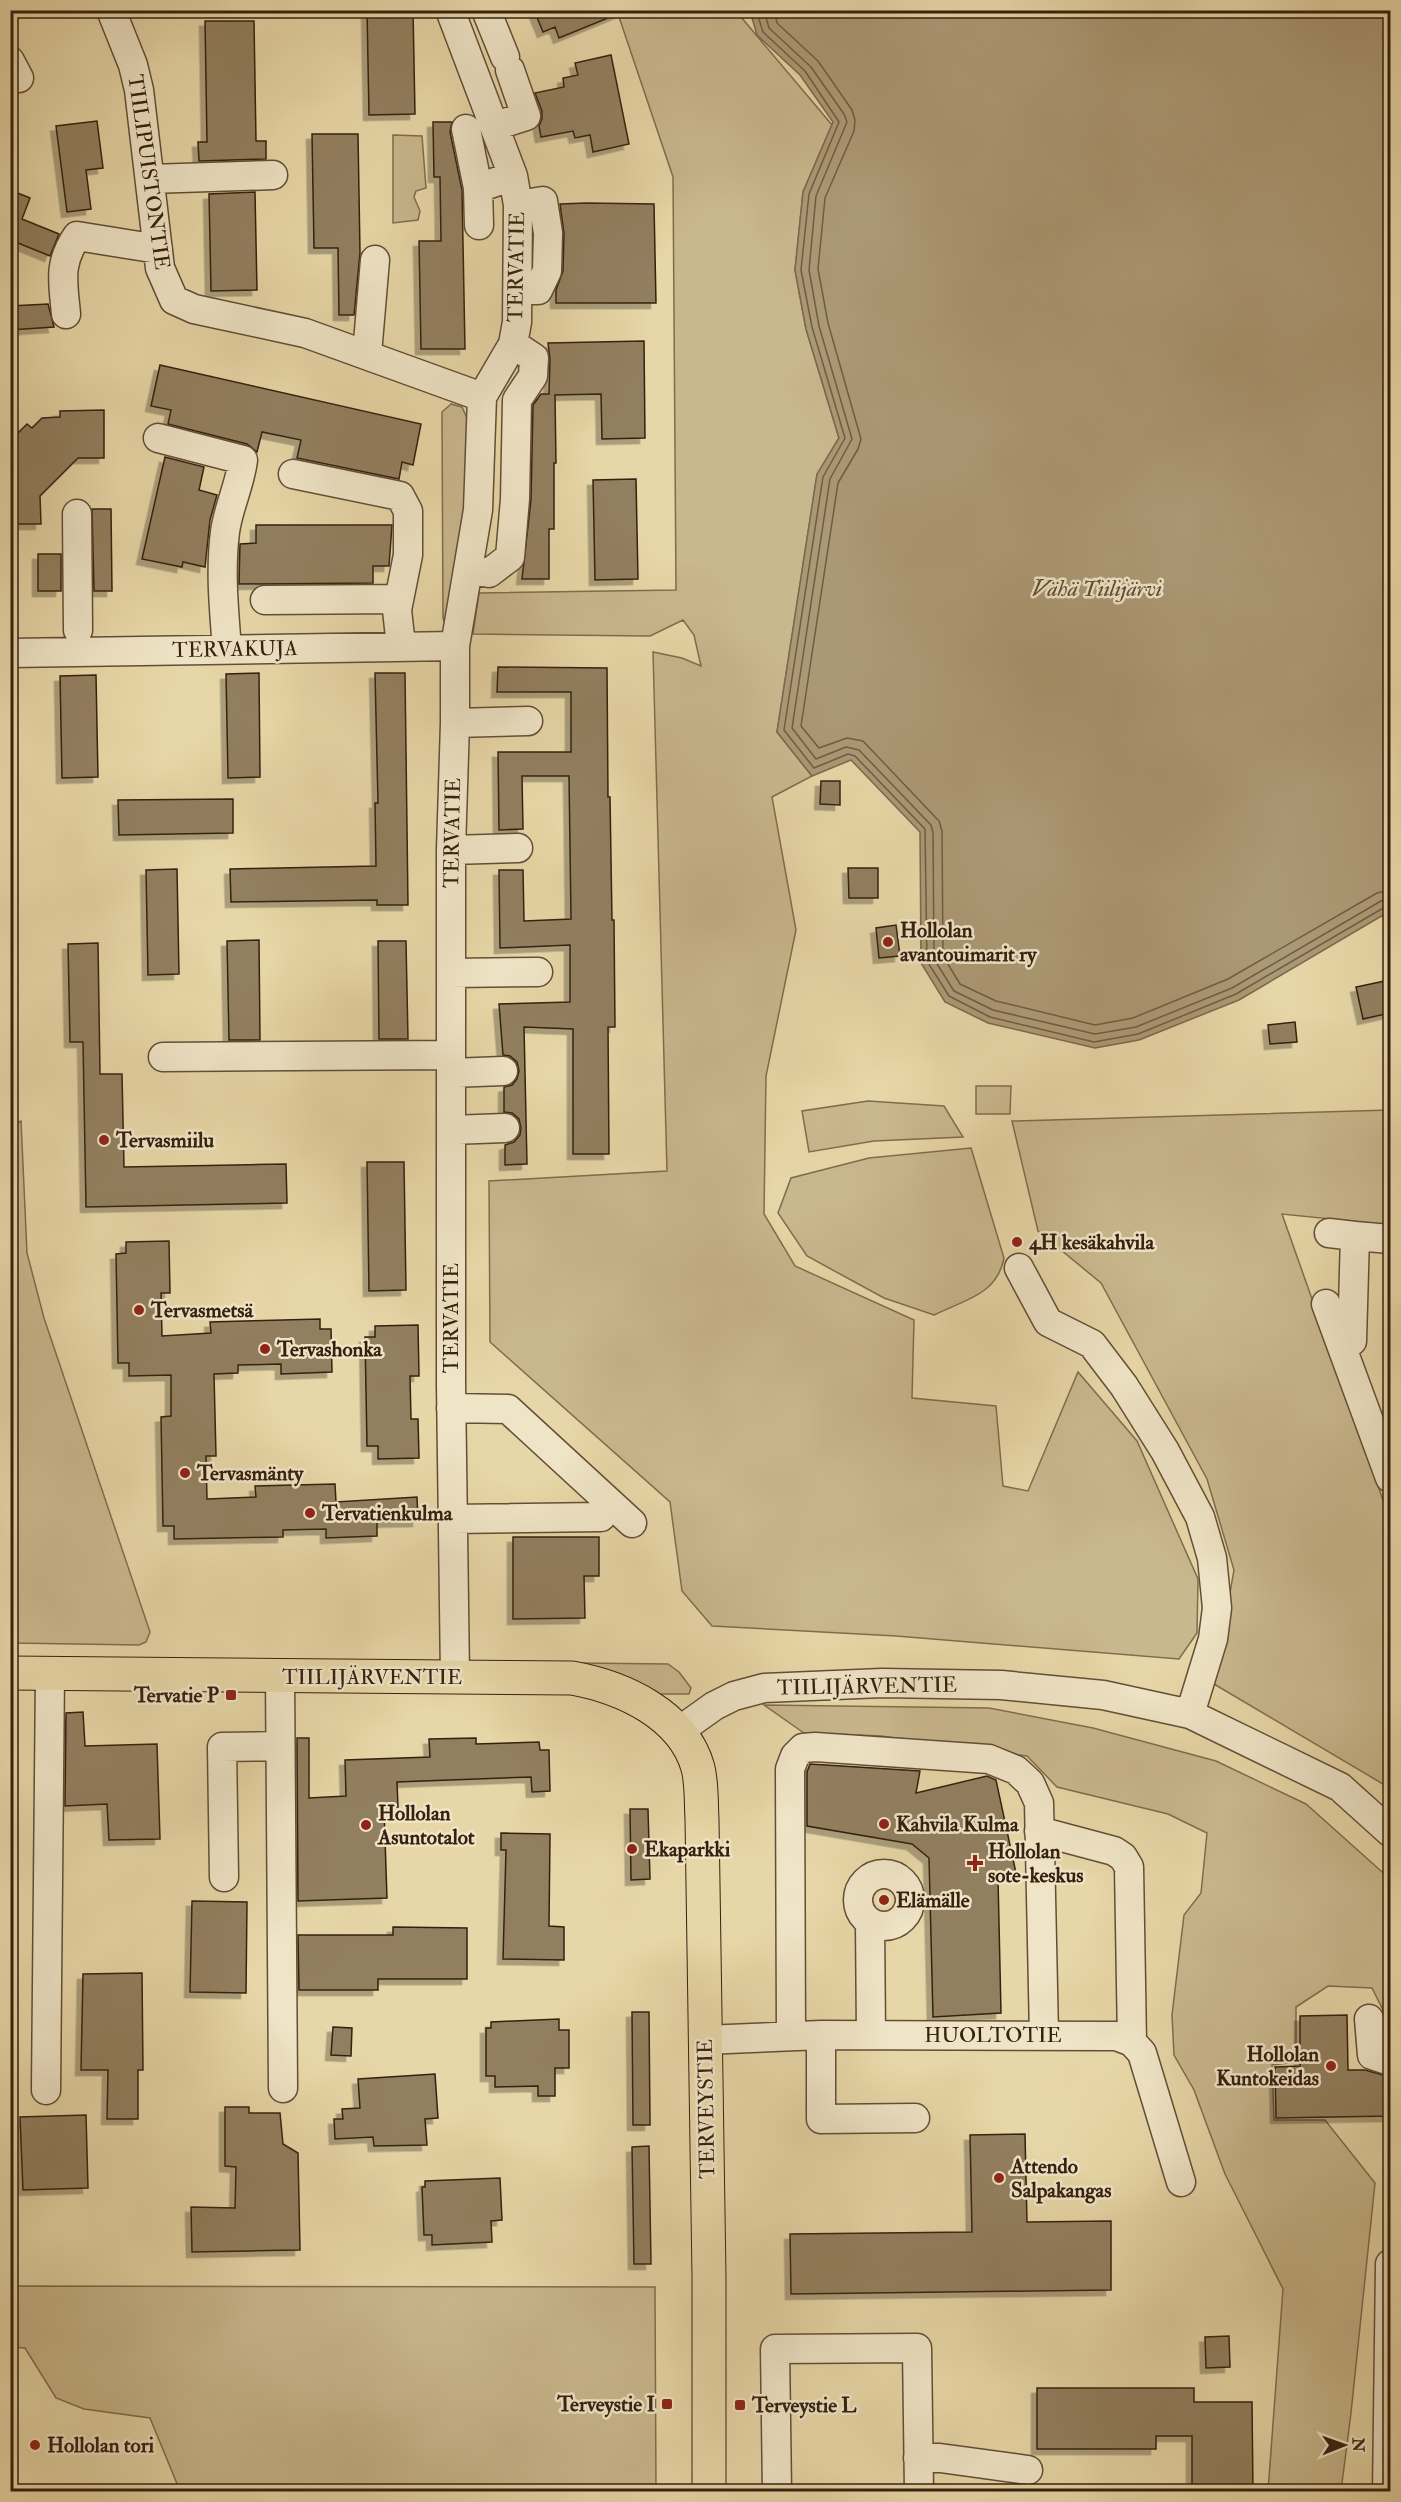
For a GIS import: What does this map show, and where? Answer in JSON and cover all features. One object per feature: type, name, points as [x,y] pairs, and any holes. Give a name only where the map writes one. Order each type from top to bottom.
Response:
[{"type":"main road","name":"TIILIJÄRVENTIE","points":[[10,1673],[572,1678],[594,1682],[639,1700],[679,1731]]},
{"type":"main road","name":"TERVEYSTIE","points":[[679,1731],[699,1769],[702,1819],[709,2277],[709,2492]]},
{"type":"street","name":"TIILIPUISTONTIE","points":[[111,10],[133,65],[140,90],[160,268],[174,300],[194,309],[305,333],[482,397]]},
{"type":"street","name":"TERVATIE","points":[[450,10],[513,176],[518,205],[519,290],[513,344],[482,397],[478,510],[455,646],[451,850],[455,1677]]},
{"type":"street","points":[[486,10],[508,64],[528,125],[495,126]]},
{"type":"street","points":[[466,129],[478,188],[479,225]]},
{"type":"street","points":[[150,178],[273,175]]},
{"type":"street","points":[[478,188],[513,176]]},
{"type":"street","points":[[66,314],[63,281],[65,254],[77,236],[158,249]]},
{"type":"street","points":[[367,354],[375,260]]},
{"type":"street","points":[[469,570],[489,573],[510,557],[515,499],[517,400],[532,376],[534,358],[513,344]]},
{"type":"street","points":[[158,438],[243,460],[242,475],[225,530],[221,573],[227,649]]},
{"type":"street","points":[[481,462],[516,461]]},
{"type":"street","points":[[294,474],[400,496],[408,511],[408,555],[397,610],[401,646]]},
{"type":"street","points":[[77,514],[78,630]]},
{"type":"street","points":[[265,600],[399,599]]},
{"type":"street","name":"TERVAKUJA","points":[[13,653],[455,646]]},
{"type":"street","points":[[455,723],[528,722]]},
{"type":"street","points":[[451,850],[518,848]]},
{"type":"street","points":[[451,973],[538,972]]},
{"type":"street","points":[[163,1057],[451,1064],[503,1071]]},
{"type":"street","points":[[451,1130],[505,1128]]},
{"type":"street","points":[[1352,1341],[1342,1234],[1390,1239]]},
{"type":"street","points":[[1019,1268],[1048,1322],[1092,1344],[1124,1386],[1165,1450],[1200,1518],[1212,1557],[1217,1608],[1213,1639],[1190,1714]]},
{"type":"street","points":[[1326,1304],[1390,1478]]},
{"type":"street","points":[[452,1408],[508,1409],[632,1523]]},
{"type":"street","points":[[453,1519],[601,1517]]},
{"type":"street","points":[[46,2090],[50,1673]]},
{"type":"street","points":[[280,1676],[283,2088]]},
{"type":"street","name":"TIILIJÄRVENTIE","points":[[679,1731],[714,1706],[734,1696],[764,1688],[882,1683],[1001,1685],[1103,1695],[1190,1714],[1340,1787],[1390,1832]]},
{"type":"street","points":[[224,1877],[222,1747],[279,1746]]},
{"type":"street","points":[[791,2036],[790,1770],[795,1756],[803,1748],[815,1747],[989,1760],[1017,1770],[1030,1783],[1039,1803],[1044,2035]]},
{"type":"street","points":[[1039,1831],[1114,1851],[1123,1857],[1129,1867],[1132,2042],[1142,2053],[1148,2068],[1181,2182]]},
{"type":"street","points":[[870,1923],[871,2035]]},
{"type":"street","points":[[1369,2019],[1372,2055],[1390,2061]]},
{"type":"street","points":[[821,2035],[821,2119],[915,2118]]},
{"type":"street","name":"HUOLTOTIE","points":[[704,2040],[821,2035],[1044,2035],[1116,2036],[1132,2042]]},
{"type":"street","points":[[1387,2492],[1390,2264]]},
{"type":"street","points":[[777,2492],[775,2349],[917,2348],[919,2492]]},
{"type":"street","points":[[918,2458],[940,2458],[1028,2470]]},
{"type":"shaded area","points":[[617,11],[736,11],[832,125],[803,192],[795,270],[806,329],[839,438],[817,475],[777,732],[812,776],[772,797],[796,930],[766,1076],[764,1214],[795,1266],[914,1320],[912,1398],[996,1406],[1003,1486],[1028,1491],[1078,1372],[1137,1441],[1198,1579],[1197,1633],[1179,1659],[896,1636],[712,1626],[682,1591],[670,1502],[490,1342],[489,1181],[667,1171],[653,652],[682,658],[701,666],[694,635],[683,620],[650,636],[473,634],[479,593],[676,590],[673,177]]},
{"type":"shaded area","points":[[393,135],[422,136],[426,188],[416,191],[414,197],[420,211],[418,220],[393,223]]},
{"type":"shaded area","points":[[451,404],[462,407],[474,434],[477,456],[445,623],[443,618],[442,412]]},
{"type":"shaded area","points":[[976,1086],[1011,1086],[1010,1114],[976,1114]]},
{"type":"shaded area","points":[[868,1101],[944,1106],[963,1137],[874,1141],[809,1152],[802,1111]]},
{"type":"shaded area","points":[[1390,1110],[1390,1225],[1282,1214],[1390,1520],[1390,1792],[1383,1784],[1214,1684],[1234,1570],[1207,1479],[1101,1283],[1038,1231],[1012,1121]]},
{"type":"shaded area","points":[[21,1121],[27,1253],[44,1318],[150,1632],[146,1642],[139,1645],[11,1643],[10,1125]]},
{"type":"shaded area","points":[[971,1148],[1004,1258],[1000,1270],[987,1288],[978,1295],[934,1315],[884,1298],[807,1256],[778,1213],[791,1178],[869,1158]]},
{"type":"shaded area","points":[[492,1662],[668,1664],[679,1672],[691,1688],[689,1694],[660,1694]]},
{"type":"shaded area","points":[[764,1705],[989,1708],[1093,1728],[1216,1761],[1306,1804],[1390,1879],[1390,2016],[1386,2016],[1372,1988],[1328,1986],[1296,2007],[1296,2062],[1272,2065],[1274,2120],[1325,2120],[1375,2183],[1341,2491],[1268,2491],[1283,2289],[1225,2174],[1194,2090],[1174,2055],[1172,2015],[1184,1915],[1201,1893],[1207,1833],[1168,1814],[1057,1787],[1027,1756],[881,1736],[804,1733]]},
{"type":"shaded area","points":[[10,2286],[655,2287],[656,2491],[180,2491],[150,2418],[84,2409],[56,2398],[25,2348],[11,2347]]},
{"type":"water","name":"Vähä Tiilijärvi","points":[[750,11],[1390,11],[1390,911],[1239,1000],[1139,1040],[1095,1048],[988,1023],[945,1002],[921,963],[920,832],[851,760],[812,776],[777,732],[817,474],[839,438],[806,329],[795,270],[803,192],[833,122],[800,75],[757,35]]},
{"type":"building","points":[[367,10],[413,10],[415,114],[369,115]]},
{"type":"building","points":[[534,10],[625,11],[559,38],[555,27],[543,32]]},
{"type":"building","points":[[205,21],[254,21],[256,141],[266,141],[266,159],[199,161],[198,142],[207,142]]},
{"type":"building","points":[[611,55],[629,144],[593,152],[590,135],[575,138],[573,131],[541,137],[539,126],[542,111],[535,93],[564,87],[563,78],[578,75],[575,63]]},
{"type":"building","points":[[97,121],[103,168],[86,170],[91,209],[67,212],[56,126]]},
{"type":"building","points":[[433,122],[452,122],[450,132],[462,190],[465,349],[421,349],[419,241],[441,241],[440,177],[434,177]]},
{"type":"building","points":[[312,134],[358,134],[360,253],[354,315],[339,315],[338,248],[314,248]]},
{"type":"building","points":[[10,190],[30,198],[22,219],[59,234],[50,256],[13,241],[10,245]]},
{"type":"building","points":[[255,192],[257,290],[211,291],[209,194]]},
{"type":"building","points":[[560,204],[654,204],[656,303],[556,303],[556,290],[563,271],[564,233]]},
{"type":"building","points":[[48,304],[54,327],[10,330],[10,306]]},
{"type":"building","points":[[644,341],[645,438],[602,439],[601,394],[555,395],[554,529],[549,529],[549,579],[522,579],[531,500],[533,405],[541,394],[549,394],[548,343]]},
{"type":"building","points":[[160,365],[421,424],[413,465],[402,462],[399,479],[297,458],[301,440],[262,432],[257,452],[247,444],[168,424],[171,410],[151,406]]},
{"type":"building","points":[[104,410],[104,458],[78,458],[40,496],[41,524],[10,524],[10,441],[27,424],[32,428],[42,418],[60,417],[60,411]]},
{"type":"building","points":[[165,457],[204,467],[199,490],[217,495],[210,520],[205,567],[183,562],[182,567],[142,559]]},
{"type":"building","points":[[636,479],[638,579],[595,580],[593,480]]},
{"type":"building","points":[[92,509],[111,509],[112,591],[94,591]]},
{"type":"building","points":[[256,525],[392,525],[389,566],[373,566],[373,583],[239,584],[240,544],[256,543]]},
{"type":"building","points":[[38,554],[61,554],[61,591],[38,591]]},
{"type":"building","points":[[498,667],[607,668],[608,797],[610,797],[612,920],[614,920],[615,1027],[608,1027],[609,1154],[573,1154],[573,1029],[524,1027],[527,1164],[505,1165],[505,1145],[514,1142],[520,1135],[521,1128],[519,1119],[512,1113],[504,1112],[504,1087],[512,1085],[519,1071],[517,1062],[510,1056],[503,1055],[499,1004],[570,1002],[570,945],[500,948],[499,870],[523,870],[524,921],[571,919],[569,776],[522,776],[523,829],[499,830],[498,752],[571,752],[571,692],[497,692]]},
{"type":"building","points":[[259,673],[260,777],[228,778],[226,674]]},
{"type":"building","points":[[375,673],[405,673],[408,905],[377,905],[377,900],[231,902],[230,869],[376,866],[375,803],[378,803]]},
{"type":"building","points":[[96,675],[98,777],[62,778],[60,676]]},
{"type":"building","points":[[821,781],[840,781],[840,805],[820,804]]},
{"type":"building","points":[[233,799],[233,833],[119,835],[118,800]]},
{"type":"building","points":[[848,868],[878,868],[878,898],[849,898]]},
{"type":"building","points":[[177,869],[179,974],[148,975],[146,870]]},
{"type":"building","name":"Hollolan avantouimarit ry","points":[[896,925],[900,956],[879,958],[876,928]]},
{"type":"building","points":[[259,940],[260,1040],[229,1040],[227,941]]},
{"type":"building","points":[[378,941],[406,941],[408,1039],[379,1039]]},
{"type":"building","points":[[98,943],[100,1074],[122,1074],[124,1167],[286,1164],[287,1203],[86,1207],[83,1042],[70,1042],[68,944]]},
{"type":"building","points":[[1385,981],[1390,1013],[1363,1019],[1356,987]]},
{"type":"building","points":[[1295,1022],[1297,1042],[1270,1044],[1268,1025]]},
{"type":"building","points":[[367,1162],[404,1162],[406,1290],[369,1291]]},
{"type":"building","points":[[169,1241],[170,1293],[161,1293],[162,1336],[211,1333],[210,1322],[320,1319],[320,1329],[331,1329],[332,1372],[281,1374],[281,1364],[238,1365],[238,1373],[214,1374],[216,1456],[206,1456],[207,1499],[256,1497],[255,1486],[335,1484],[336,1502],[417,1497],[418,1521],[377,1522],[377,1536],[326,1538],[326,1529],[283,1530],[283,1537],[174,1539],[174,1526],[163,1526],[161,1417],[171,1416],[171,1375],[129,1376],[129,1363],[118,1363],[116,1254],[126,1253],[126,1242]]},
{"type":"building","name":"Tervatienkulma","points":[[418,1325],[419,1376],[410,1376],[411,1419],[418,1419],[419,1458],[378,1459],[378,1446],[367,1446],[365,1337],[375,1337],[375,1326]]},
{"type":"building","points":[[513,1537],[599,1537],[599,1576],[584,1576],[585,1618],[513,1619]]},
{"type":"building","points":[[83,1712],[85,1746],[157,1744],[160,1839],[109,1840],[107,1804],[65,1806],[66,1713]]},
{"type":"building","points":[[297,1738],[309,1738],[309,1798],[346,1796],[345,1760],[430,1757],[429,1739],[476,1738],[476,1744],[539,1742],[540,1750],[549,1750],[550,1791],[532,1792],[531,1777],[397,1782],[398,1807],[384,1808],[387,1898],[298,1901]]},
{"type":"building","name":"Hollolan sote-keskus","points":[[810,1764],[920,1771],[916,1793],[987,1776],[996,1780],[1016,1873],[998,1878],[1001,2013],[933,2017],[929,1858],[912,1844],[807,1826],[807,1772]]},
{"type":"building","points":[[630,1809],[648,1809],[650,1879],[631,1880]]},
{"type":"building","points":[[501,1833],[550,1834],[549,1926],[564,1927],[564,1960],[503,1959],[506,1850],[501,1850]]},
{"type":"building","points":[[192,1901],[247,1902],[246,1993],[190,1992]]},
{"type":"building","points":[[393,1927],[467,1928],[467,1979],[378,1979],[378,1990],[299,1990],[298,1935],[393,1935]]},
{"type":"building","points":[[142,1973],[143,2070],[138,2070],[138,2119],[107,2119],[108,2070],[81,2070],[83,1974]]},
{"type":"building","points":[[632,2012],[649,2012],[650,2125],[633,2125]]},
{"type":"building","points":[[1347,2015],[1348,2070],[1365,2070],[1390,2077],[1390,2116],[1276,2118],[1275,2067],[1300,2066],[1300,2016]]},
{"type":"building","points":[[559,2019],[559,2030],[569,2030],[569,2068],[555,2068],[555,2096],[538,2096],[538,2086],[495,2087],[495,2076],[486,2076],[486,2028],[491,2028],[491,2022]]},
{"type":"building","points":[[333,2027],[352,2028],[351,2056],[331,2055]]},
{"type":"building","points":[[435,2074],[438,2118],[425,2119],[427,2145],[374,2146],[373,2137],[335,2139],[334,2119],[343,2119],[342,2109],[360,2108],[358,2079]]},
{"type":"building","points":[[225,2107],[249,2107],[249,2113],[280,2113],[283,2144],[298,2153],[300,2250],[192,2252],[191,2207],[235,2208],[236,2167],[225,2166]]},
{"type":"building","points":[[86,2115],[88,2188],[23,2190],[20,2117]]},
{"type":"building","name":"Attendo Salpakangas","points":[[1025,2134],[1027,2222],[1111,2221],[1111,2290],[791,2294],[790,2234],[972,2232],[970,2135]]},
{"type":"building","points":[[649,2146],[651,2264],[634,2264],[632,2147]]},
{"type":"building","points":[[500,2178],[502,2220],[491,2221],[492,2242],[432,2245],[432,2235],[424,2235],[422,2187],[425,2187],[425,2181]]},
{"type":"building","points":[[1229,2336],[1230,2367],[1206,2368],[1205,2337]]},
{"type":"building","points":[[1037,2388],[1194,2388],[1194,2402],[1252,2402],[1253,2492],[1192,2492],[1192,2436],[1156,2436],[1156,2449],[1037,2449]]},
{"type":"place","name":"Hollolan avantouimarit ry","points":[[888,942]]},
{"type":"place","name":"Tervasmiilu","points":[[104,1140]]},
{"type":"place","name":"4H kesäkahvila","points":[[1017,1242]]},
{"type":"place","name":"Tervasmetsä","points":[[139,1310]]},
{"type":"place","name":"Tervashonka","points":[[265,1349]]},
{"type":"place","name":"Tervasmänty","points":[[185,1473]]},
{"type":"place","name":"Tervatienkulma","points":[[310,1513]]},
{"type":"place","name":"Tervatie P","points":[[231,1695]]},
{"type":"place","name":"Kahvila Kulma","points":[[884,1824]]},
{"type":"place","name":"Hollolan Asuntotalot","points":[[366,1825]]},
{"type":"place","name":"Ekaparkki","points":[[632,1849]]},
{"type":"place","name":"Hollolan sote-keskus","points":[[975,1863]]},
{"type":"place","name":"Elämälle","points":[[884,1900]]},
{"type":"place","name":"Hollolan Kuntokeidas","points":[[1331,2066]]},
{"type":"place","name":"Attendo Salpakangas","points":[[999,2178]]},
{"type":"place","name":"Terveystie I","points":[[667,2404]]},
{"type":"place","name":"Terveystie L","points":[[740,2405]]},
{"type":"place","name":"Hollolan tori","points":[[35,2445]]}]
